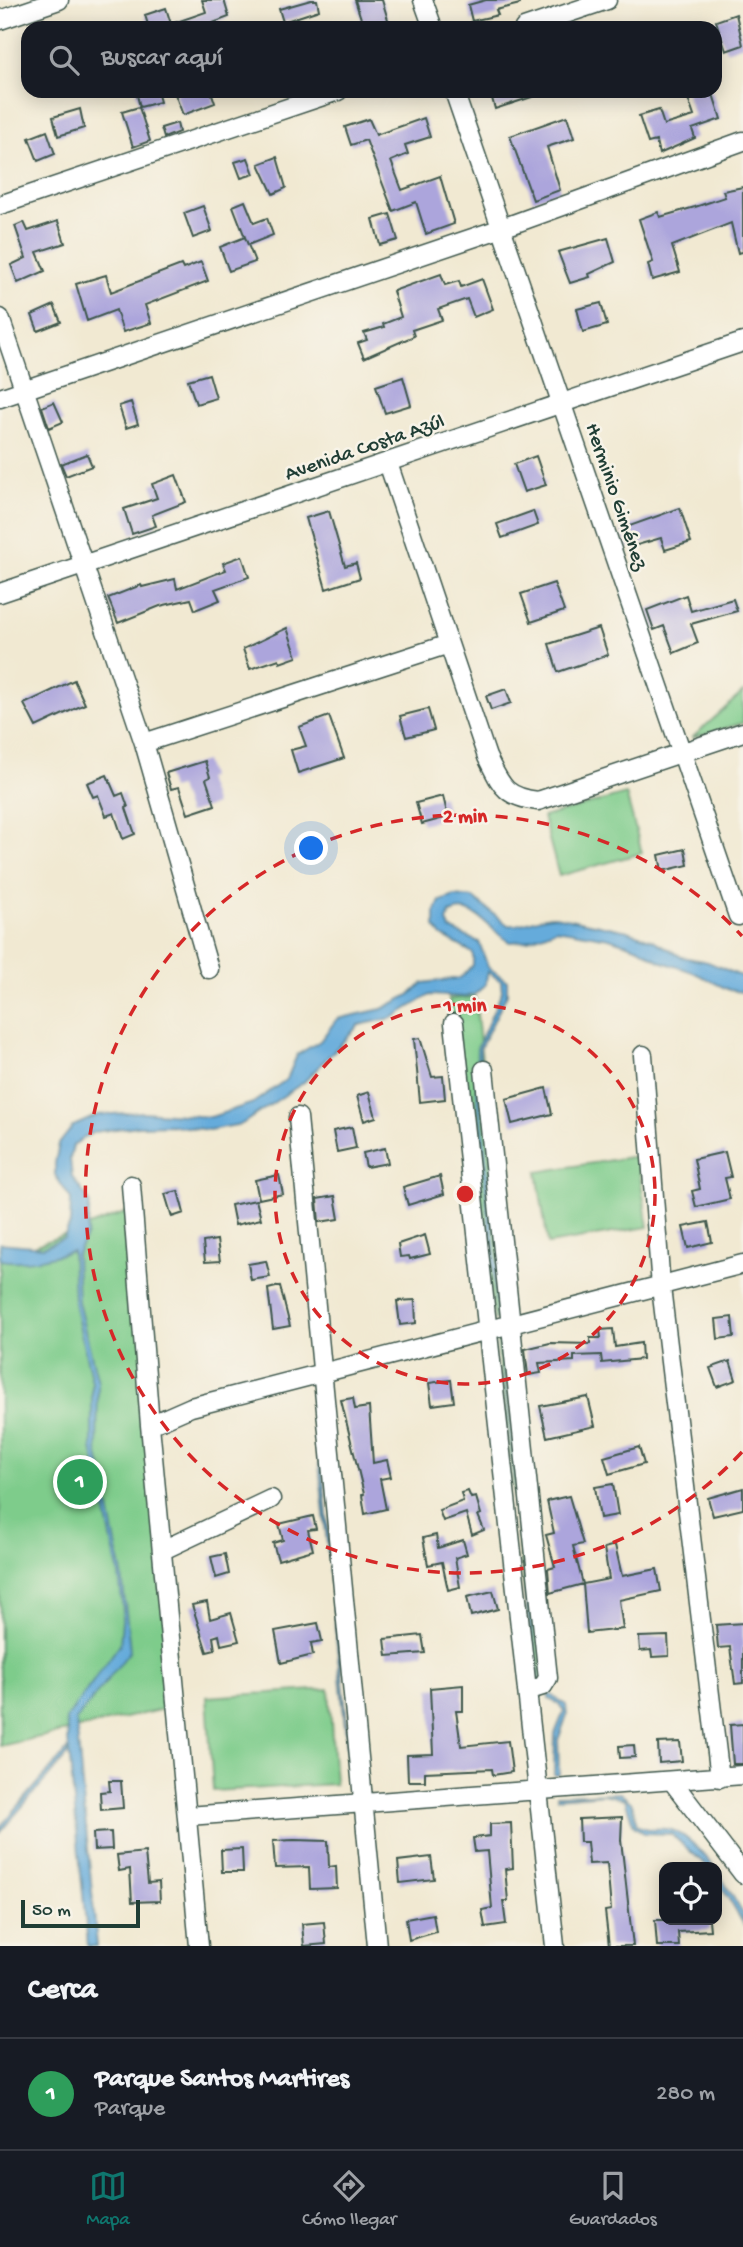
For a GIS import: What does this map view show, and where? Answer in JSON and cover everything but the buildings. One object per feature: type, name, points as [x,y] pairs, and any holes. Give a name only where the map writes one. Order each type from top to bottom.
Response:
[{"type":"street","points":[[0,20],[59,0]]},
{"type":"street","points":[[423,0],[430,21]]},
{"type":"street","points":[[545,21],[607,0]]},
{"type":"street","points":[[0,205],[317,98]]},
{"type":"street","name":"Herminio Giménez","points":[[456,98],[738,916]]},
{"type":"street","points":[[0,398],[502,228],[743,141]]},
{"type":"street","points":[[0,318],[144,743],[209,969]]},
{"type":"street","name":"Avenida Costa Azúl","points":[[0,593],[743,342]]},
{"type":"street","points":[[388,463],[486,758],[503,789],[520,799],[538,800],[743,732]]},
{"type":"street","points":[[144,743],[449,645]]},
{"type":"street","points":[[454,1023],[555,1946]]},
{"type":"street","points":[[643,1055],[661,1287],[720,1777]]},
{"type":"street","points":[[484,1070],[548,1678],[543,1686],[527,1691]]},
{"type":"street","points":[[298,1117],[377,1946]]},
{"type":"street","points":[[131,1185],[150,1425],[199,1946]]},
{"type":"street","points":[[150,1425],[191,1407],[743,1264]]},
{"type":"street","points":[[163,1550],[271,1499]]},
{"type":"street","points":[[188,1816],[743,1775]]},
{"type":"street","points":[[672,1781],[743,1874]]},
{"type":"green space","points":[[743,692],[743,723],[692,738]]},
{"type":"green space","points":[[626,794],[642,853],[559,876],[543,817]]},
{"type":"green space","points":[[475,997],[510,1314],[494,1320],[449,999]]},
{"type":"green space","points":[[637,1156],[648,1227],[548,1244],[537,1172]]},
{"type":"green space","points":[[136,1209],[178,1706],[0,1746],[0,1258]]},
{"type":"green space","points":[[502,1335],[544,1677],[535,1685],[496,1337]]},
{"type":"green space","points":[[329,1689],[335,1784],[213,1791],[207,1697]]},
{"type":"water","points":[[455,896],[473,898],[508,925],[555,916],[628,931],[653,940],[682,957],[708,962],[743,977],[743,992],[729,990],[693,972],[660,961],[639,948],[609,938],[556,929],[526,941],[510,942],[475,914],[459,910],[450,913],[447,921],[450,929],[479,942],[488,967],[507,981],[507,994],[480,1048],[479,1084],[502,1317],[497,1318],[476,1084],[477,1048],[502,992],[501,981],[488,972],[485,985],[475,994],[465,997],[430,995],[392,1018],[359,1025],[304,1082],[242,1124],[209,1130],[171,1125],[138,1126],[94,1132],[73,1145],[70,1159],[72,1177],[90,1202],[87,1235],[76,1255],[78,1302],[98,1382],[97,1449],[122,1574],[130,1651],[76,1720],[97,1946],[88,1946],[66,1719],[120,1644],[123,1611],[119,1575],[92,1448],[92,1382],[74,1303],[72,1251],[37,1260],[0,1260],[0,1243],[43,1247],[64,1238],[70,1224],[71,1199],[55,1175],[55,1163],[59,1144],[73,1126],[98,1115],[142,1112],[211,1117],[253,1103],[287,1079],[297,1055],[320,1041],[337,1019],[382,1009],[411,994],[423,983],[460,978],[473,965],[473,953],[442,936],[435,927],[435,912],[440,901]]},
{"type":"water","points":[[500,1340],[528,1561],[529,1579],[526,1579]]},
{"type":"water","points":[[312,1392],[315,1392],[353,1786],[351,1786]]},
{"type":"water","points":[[525,1591],[528,1591],[537,1682]]},
{"type":"water","points":[[548,1693],[566,1705],[567,1715],[558,1740],[559,1775],[554,1775],[555,1734],[564,1711],[559,1704],[549,1699]]},
{"type":"water","points":[[67,1750],[68,1754],[0,1832],[0,1827]]},
{"type":"water","points":[[620,1793],[632,1803],[637,1825],[646,1829],[677,1832],[710,1862],[702,1862],[671,1834],[644,1833],[634,1826],[625,1799],[604,1794],[557,1798],[557,1795]]},
{"type":"water","points":[[722,1878],[743,1914],[743,1923],[722,1887]]},
{"type":"place","name":"Parque Santos Martires","points":[[80,1482]]}]
